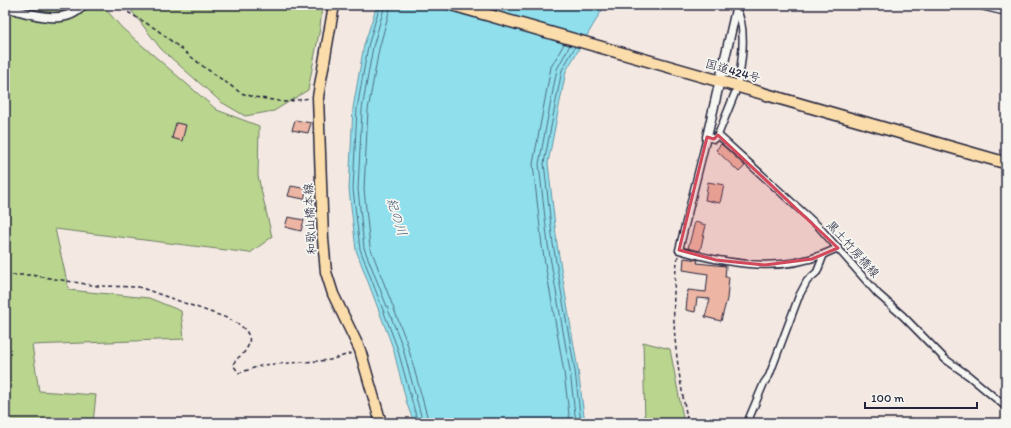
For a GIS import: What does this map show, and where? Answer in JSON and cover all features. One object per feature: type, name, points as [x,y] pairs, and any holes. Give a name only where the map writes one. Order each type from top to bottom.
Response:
[{"type":"highway","name":"国道424号","points":[[453,5],[1006,163]]},
{"type":"main road","name":"和歌山橋本線","points":[[334,5],[318,97],[323,239],[326,272],[333,294],[360,350],[381,423]]},
{"type":"street","points":[[5,7],[46,18],[62,17],[73,13],[83,5]]},
{"type":"street","points":[[977,5],[1006,12]]},
{"type":"street","points":[[737,7],[742,36],[742,57],[739,79]]},
{"type":"street","points":[[737,7],[679,250],[716,260],[765,265],[812,259],[838,248]]},
{"type":"street","points":[[707,137],[714,139],[718,135],[735,93]]},
{"type":"street","name":"黒土竹房橋線","points":[[718,135],[820,227],[878,294],[903,316],[945,359],[969,376],[1006,407]]},
{"type":"street","points":[[747,423],[764,383],[769,376],[799,296],[808,281],[817,272],[824,254]]},
{"type":"path","points":[[116,5],[156,29],[204,67],[241,93],[254,97],[285,102],[318,97]]},
{"type":"path","points":[[679,250],[675,273],[672,320],[688,423]]},
{"type":"path","points":[[5,275],[31,275],[98,286],[139,288],[227,318],[236,322],[245,329],[250,338],[248,348],[235,359],[233,365],[239,373],[263,365],[330,360],[360,350]]},
{"type":"highlighted area","points":[[718,135],[838,248],[812,259],[765,265],[716,260],[679,250],[707,137],[714,139]]},
{"type":"green space","points":[[5,5],[102,5],[122,28],[217,110],[259,126],[258,176],[272,237],[250,253],[55,229],[69,290],[149,298],[181,311],[184,339],[32,345],[39,391],[96,395],[93,423],[5,423]]},
{"type":"green space","points":[[127,5],[322,5],[320,28],[308,90],[274,111],[245,116],[221,102],[161,49]]},
{"type":"green space","points":[[643,342],[670,349],[684,423],[645,423]]},
{"type":"water","name":"紀の川","points":[[377,5],[605,5],[566,71],[548,163],[557,244],[578,370],[585,423],[414,423],[407,404],[393,348],[356,250],[349,189],[353,108],[364,45]]},
{"type":"building","points":[[295,120],[311,123],[308,133],[292,130]]},
{"type":"building","points":[[176,123],[186,125],[182,141],[172,138]]},
{"type":"building","points":[[721,144],[745,166],[739,172],[716,150]]},
{"type":"building","points":[[708,182],[724,185],[720,203],[705,200]]},
{"type":"building","points":[[291,186],[307,189],[304,199],[288,196]]},
{"type":"building","points":[[288,217],[304,220],[301,231],[285,227]]},
{"type":"building","points":[[695,222],[706,225],[700,251],[688,248]]},
{"type":"building","points":[[684,258],[698,260],[697,263],[726,266],[725,277],[729,277],[727,299],[721,321],[705,317],[710,299],[697,298],[695,312],[686,310],[688,290],[706,292],[708,274],[683,270]]}]
